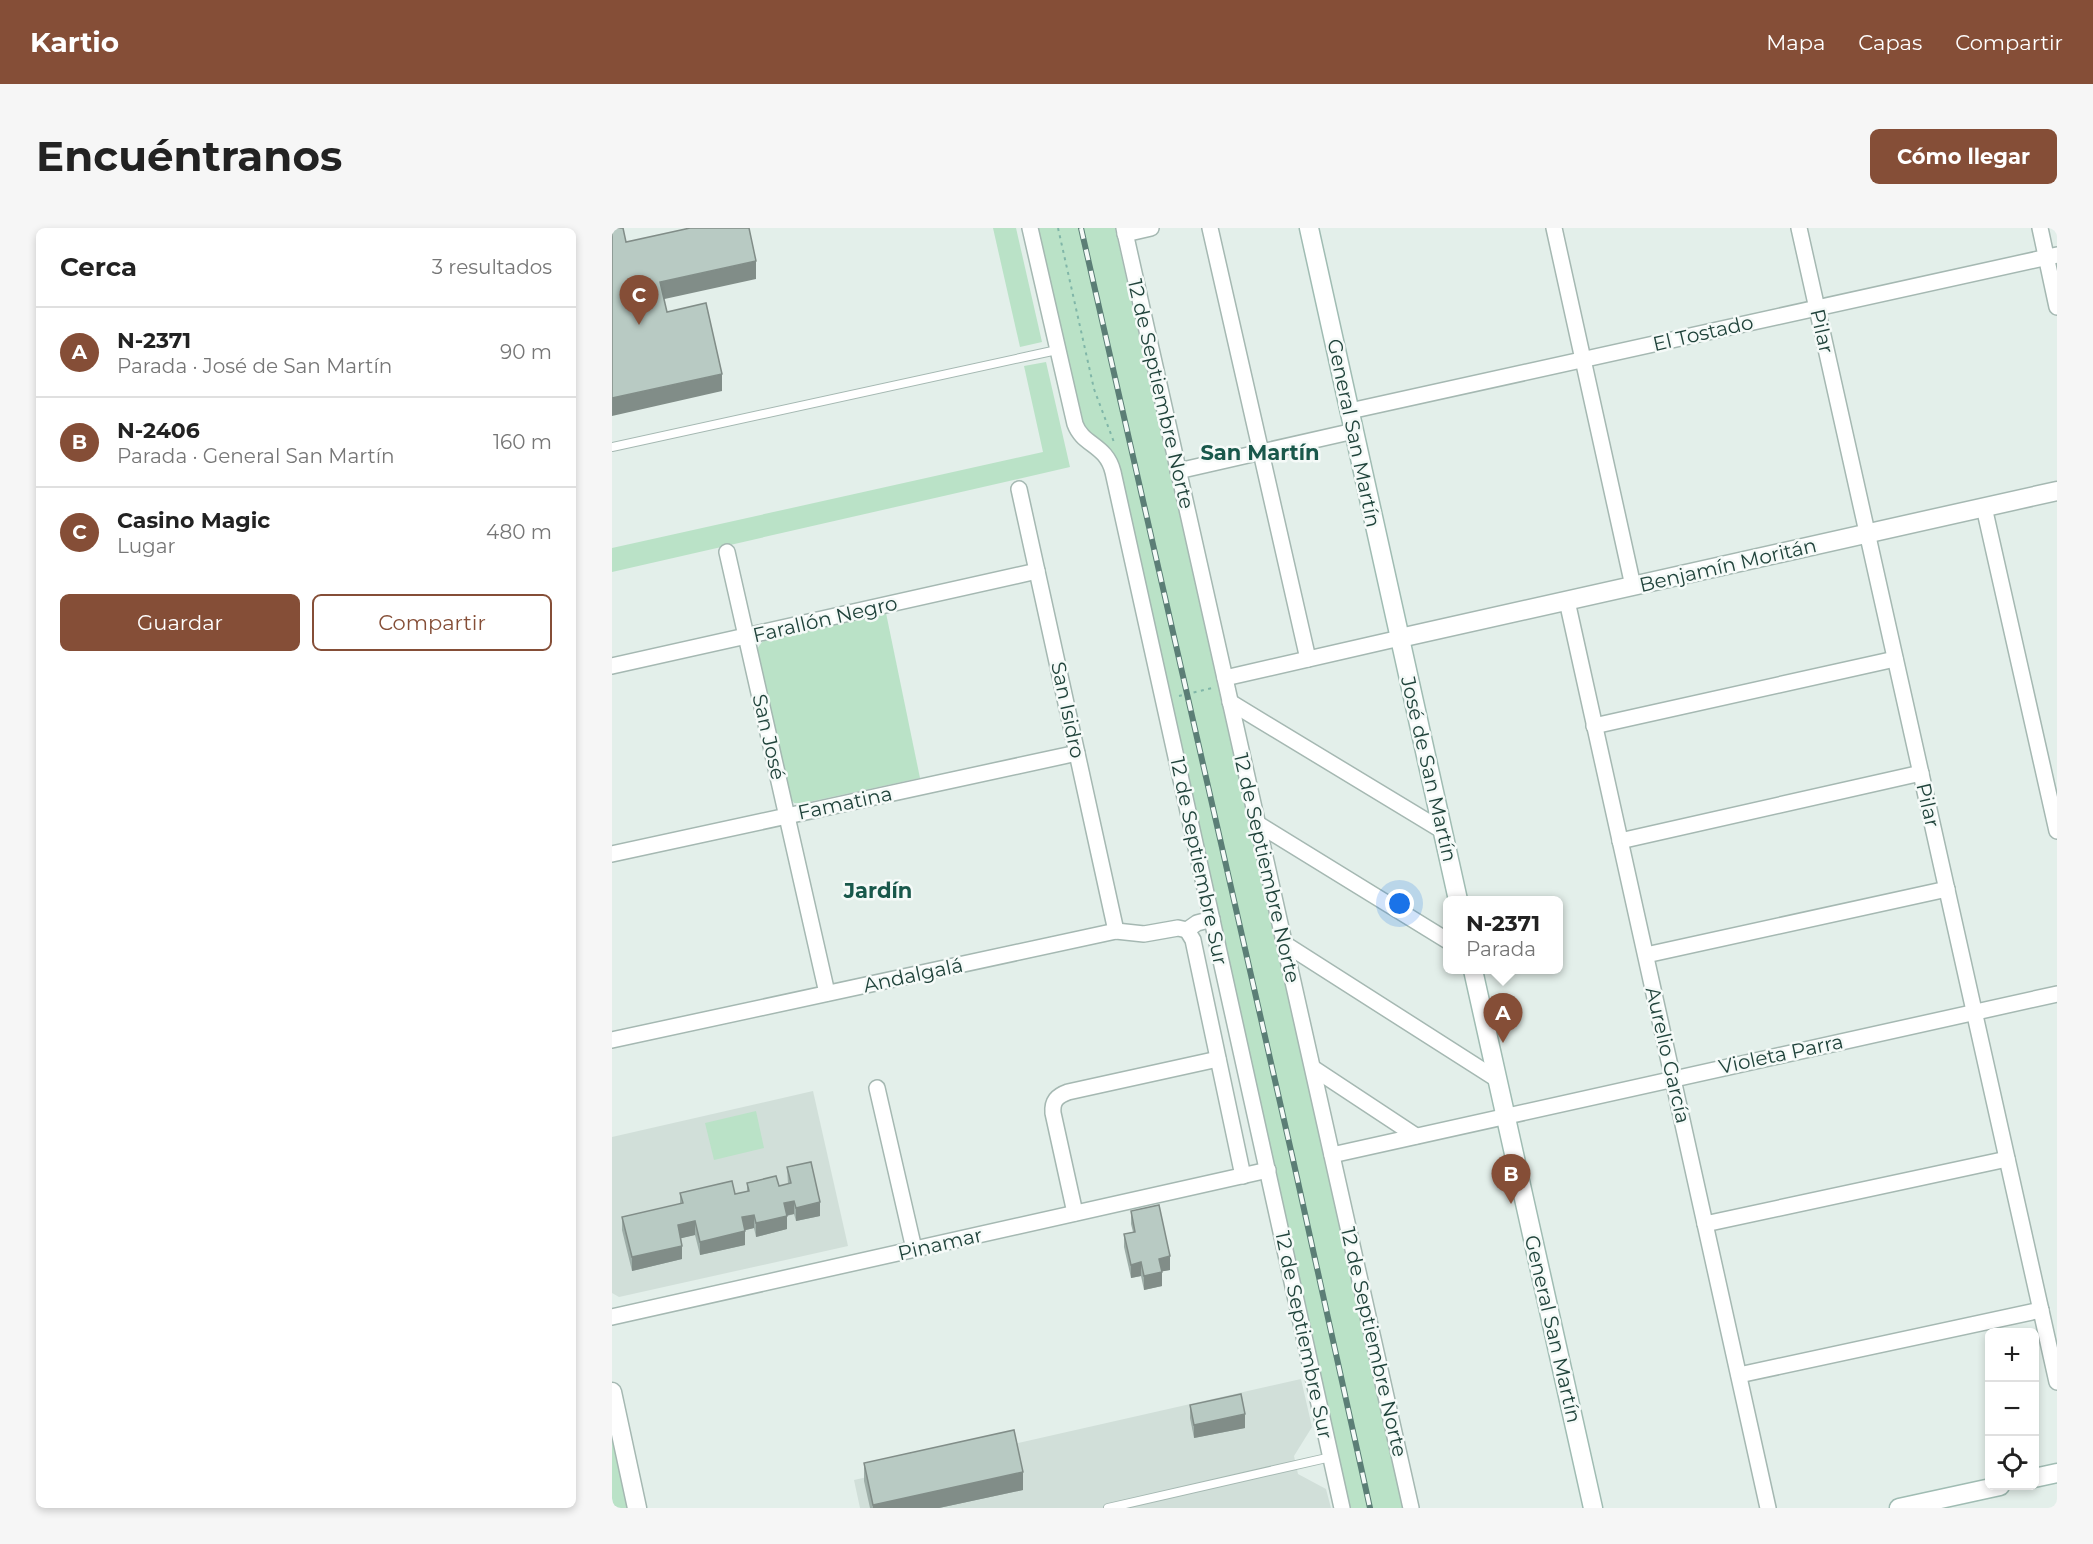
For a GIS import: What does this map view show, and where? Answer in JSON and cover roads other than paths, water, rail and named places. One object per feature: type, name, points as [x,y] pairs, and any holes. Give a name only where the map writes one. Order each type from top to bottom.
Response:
[{"type":"main road","name":"General San Martín","points":[[1309,228],[1400,638]]},
{"type":"main road","name":"Benjamín Moritán","points":[[1400,638],[2057,491]]},
{"type":"main road","name":"José de San Martín","points":[[1400,638],[1457,896]]},
{"type":"main road","points":[[1474,974],[1506,1115]]},
{"type":"main road","name":"General San Martín","points":[[1506,1115],[1593,1508]]},
{"type":"main road","points":[[612,1392],[638,1508]]},
{"type":"main road","points":[[2039,1477],[2057,1473]]},
{"type":"main road","points":[[1899,1508],[1985,1488]]},
{"type":"street","name":"12 de Septiembre Sur","points":[[1030,228],[1076,428],[1083,437],[1104,452],[1112,467],[1342,1508]]},
{"type":"street","points":[[1124,231],[1151,228]]},
{"type":"street","points":[[1210,228],[1308,659]]},
{"type":"street","points":[[1554,228],[1633,586]]},
{"type":"street","name":"Pilar","points":[[1799,228],[2057,1383]]},
{"type":"street","points":[[2040,228],[2052,256],[2057,307]]},
{"type":"street","name":"12 de Septiembre Norte","points":[[1124,231],[1411,1508]]},
{"type":"street","name":"El Tostado","points":[[1350,411],[2052,256]]},
{"type":"street","points":[[1178,471],[1354,431]]},
{"type":"street","name":"San Isidro","points":[[1019,489],[1116,931]]},
{"type":"street","points":[[1984,507],[2057,831]]},
{"type":"street","name":"San José","points":[[727,552],[827,993]]},
{"type":"street","name":"Farallón Negro","points":[[612,666],[1037,571]]},
{"type":"street","name":"Aurelio García","points":[[1567,601],[1768,1508]]},
{"type":"street","points":[[1225,678],[1400,638]]},
{"type":"street","points":[[1594,726],[1895,659]]},
{"type":"street","points":[[1230,702],[1443,831]]},
{"type":"street","name":"Famatina","points":[[612,854],[1077,753]]},
{"type":"street","points":[[1620,841],[1921,773]]},
{"type":"street","points":[[1258,824],[1443,937]]},
{"type":"street","points":[[1646,955],[1947,889]]},
{"type":"street","name":"Andalgalá","points":[[612,1040],[1116,931],[1144,934],[1178,928],[1187,930],[1202,921],[1212,919]]},
{"type":"street","points":[[1187,930],[1192,937],[1243,1176]]},
{"type":"street","points":[[1285,944],[1498,1080]]},
{"type":"street","name":"Violeta Parra","points":[[1506,1115],[2057,994]]},
{"type":"street","points":[[1075,1214],[1053,1113],[1053,1102],[1056,1098],[1068,1092],[1218,1059]]},
{"type":"street","points":[[1313,1068],[1416,1136]]},
{"type":"street","points":[[877,1088],[914,1249]]},
{"type":"street","points":[[1332,1155],[1506,1115]]},
{"type":"street","points":[[1705,1224],[2007,1159]]},
{"type":"street","name":"Pinamar","points":[[612,1317],[1268,1170]]},
{"type":"street","points":[[1739,1375],[2041,1310]]},
{"type":"lane","points":[[612,447],[1057,350]]},
{"type":"lane","points":[[1108,1508],[1331,1457]]},
{"type":"railway","points":[[1081,228],[1370,1508]]},
{"type":"place","name":"Casino Magic","points":[[639,325]]},
{"type":"place","name":"N-2371","points":[[1503,1043]]},
{"type":"place","name":"N-2406","points":[[1511,1204]]},
{"type":"district","name":"San Martín","points":[[1260,452]]},
{"type":"district","name":"Jardín","points":[[878,890]]}]
